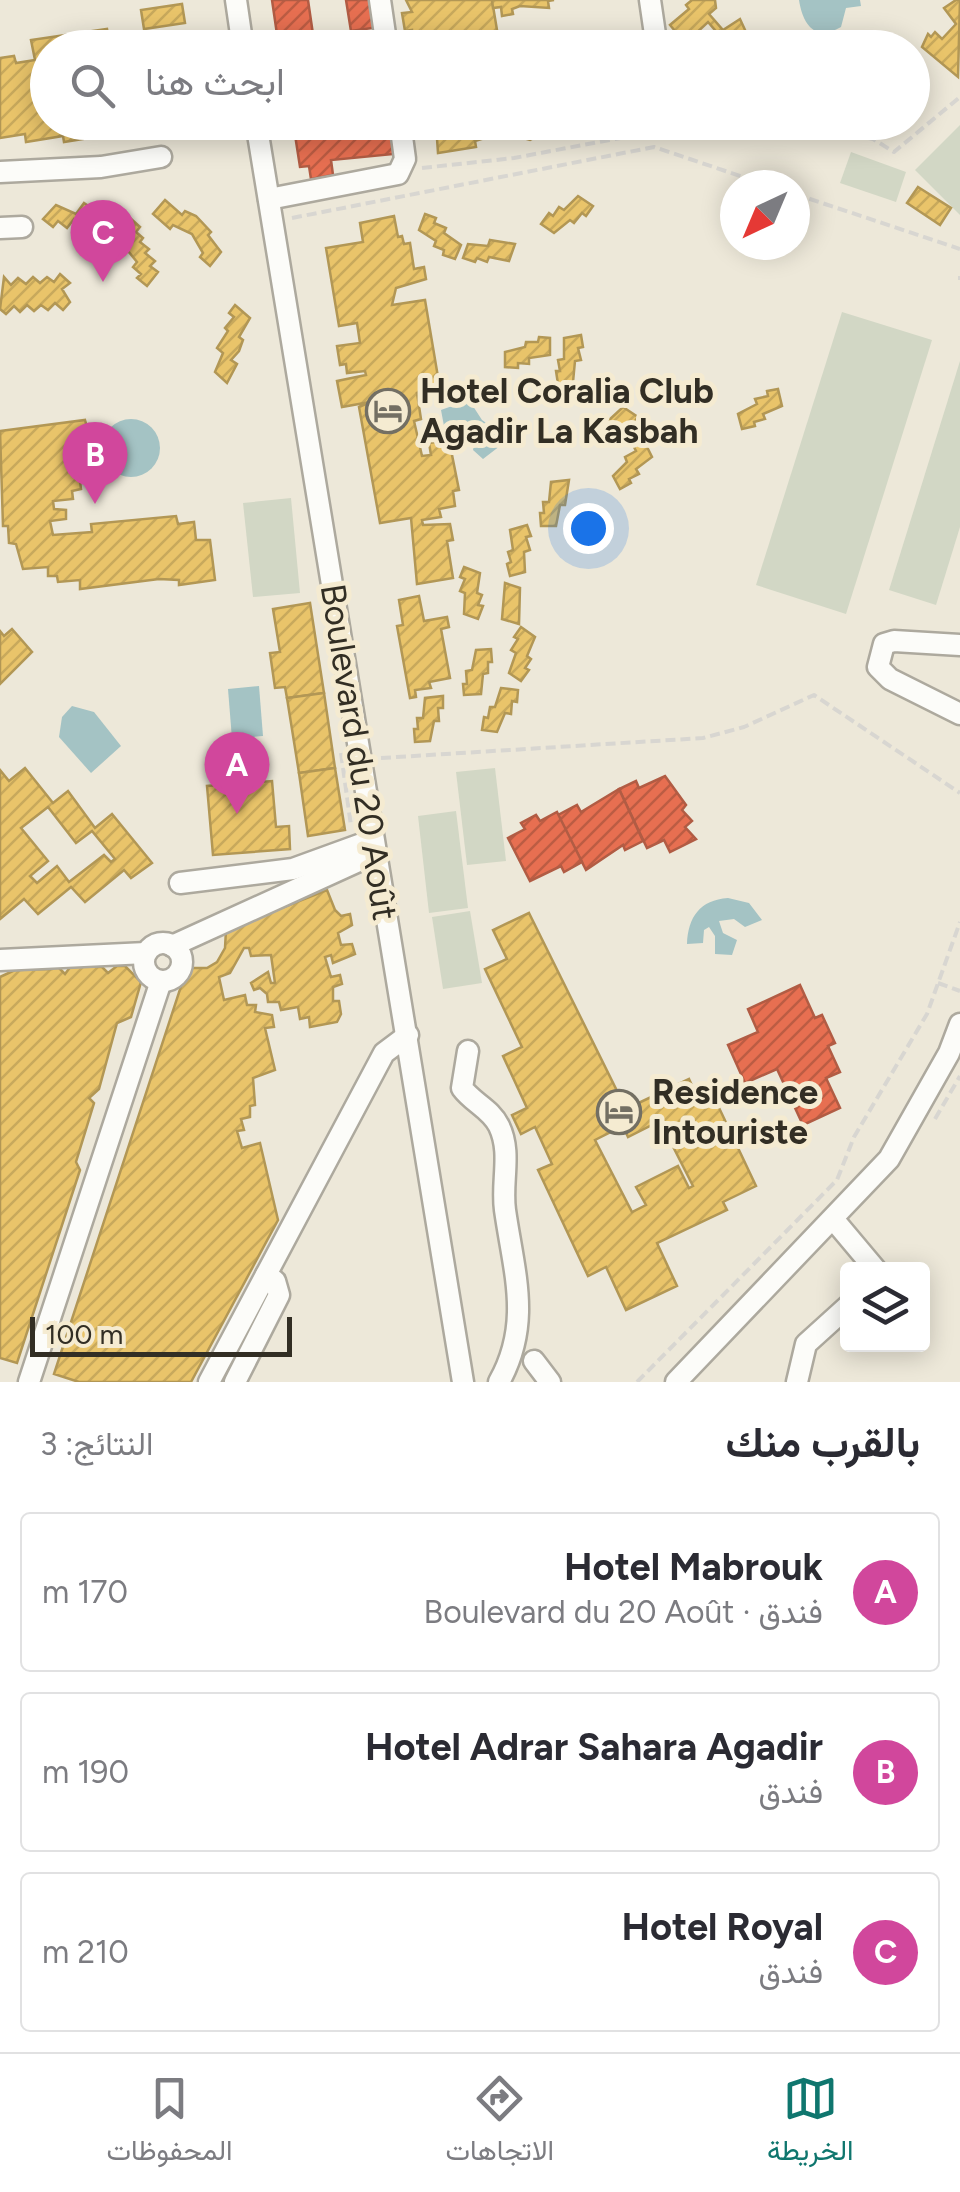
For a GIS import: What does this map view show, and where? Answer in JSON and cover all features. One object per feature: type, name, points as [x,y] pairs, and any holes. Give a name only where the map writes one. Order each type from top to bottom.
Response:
[{"type":"street","points":[[236,0],[241,30]]},
{"type":"street","points":[[380,0],[384,30]]},
{"type":"street","points":[[650,0],[655,30]]},
{"type":"street","name":"Boulevard du 20 Août","points":[[259,140],[358,750],[366,847],[408,1035],[463,1382]]},
{"type":"street","points":[[268,199],[386,177],[402,170],[406,159],[403,140]]},
{"type":"street","points":[[0,172],[100,167],[161,157]]},
{"type":"street","points":[[0,228],[22,227]]},
{"type":"street","points":[[960,646],[894,641],[884,644],[878,667],[890,679],[960,714]]},
{"type":"street","points":[[180,883],[293,869],[366,847]]},
{"type":"street","points":[[0,960],[146,953],[158,944],[172,946],[366,847]]},
{"type":"street","points":[[30,1382],[161,982],[180,971],[181,957],[172,946]]},
{"type":"street","points":[[146,953],[145,968],[161,982]]},
{"type":"street","points":[[676,1382],[834,1220],[897,1148],[960,1024]]},
{"type":"street","points":[[209,1382],[384,1053],[408,1035]]},
{"type":"street","points":[[468,1051],[462,1088],[498,1122],[505,1141],[505,1210],[521,1300],[520,1334],[500,1382]]},
{"type":"street","points":[[834,1220],[869,1262]]},
{"type":"street","points":[[235,1382],[278,1295],[275,1281],[266,1275]]},
{"type":"street","points":[[797,1382],[806,1344],[840,1313]]},
{"type":"street","points":[[534,1361],[550,1382]]},
{"type":"path","points":[[930,123],[960,98]]},
{"type":"path","points":[[402,170],[480,163],[606,140]]},
{"type":"path","points":[[876,140],[894,152],[909,140]]},
{"type":"path","points":[[272,222],[654,148],[721,170]]},
{"type":"path","points":[[810,199],[960,250]]},
{"type":"path","points":[[366,847],[338,754],[378,747],[381,760],[703,738],[744,727],[814,695],[960,793]]},
{"type":"path","points":[[637,1382],[837,1180],[854,1137],[919,1028],[960,922]]},
{"type":"path","points":[[938,984],[960,991]]},
{"type":"green space","points":[[960,125],[960,215],[915,170]]},
{"type":"green space","points":[[851,152],[906,172],[896,202],[840,183]]},
{"type":"green space","points":[[842,312],[932,340],[846,614],[756,585]]},
{"type":"green space","points":[[960,361],[960,527],[936,605],[889,590]]},
{"type":"green space","points":[[291,498],[300,593],[253,597],[243,503]]},
{"type":"green space","points":[[495,768],[506,861],[467,865],[456,772]]},
{"type":"green space","points":[[456,811],[468,908],[429,913],[418,816]]},
{"type":"green space","points":[[470,911],[482,983],[443,989],[432,917]]},
{"type":"water","points":[[799,0],[860,0],[861,6],[846,8],[841,27],[834,30],[814,30],[804,17]]},
{"type":"water","points":[[469,400],[482,420],[509,439],[483,459],[473,450],[475,441],[467,427],[444,426],[441,410]]},
{"type":"water","points":[[131,419],[152,427],[160,448],[152,469],[131,477],[110,469],[102,448],[110,427]]},
{"type":"water","points":[[259,686],[263,736],[232,739],[228,689]]},
{"type":"water","points":[[72,706],[94,712],[121,746],[91,773],[59,737],[62,717]]},
{"type":"water","points":[[728,898],[749,903],[762,920],[745,927],[734,919],[719,921],[723,933],[737,940],[732,955],[715,954],[715,936],[709,927],[704,930],[703,943],[687,944],[697,912],[710,902]]},
{"type":"building: سكن","points":[[406,0],[492,0],[497,30],[405,30],[402,13],[412,12]]},
{"type":"building: سكن","points":[[492,0],[554,0],[548,1],[549,8],[520,6],[512,9],[513,14],[502,16],[501,7],[493,8]]},
{"type":"building: سكن","points":[[692,0],[715,0],[716,8],[709,14],[723,30],[715,30],[708,22],[699,30],[674,30],[670,25],[689,9],[686,5]]},
{"type":"building: سكن","points":[[960,0],[958,77],[930,54],[930,36],[935,32],[942,39],[956,24],[944,8]]},
{"type":"building: سكن","points":[[182,4],[185,23],[144,29],[141,10]]},
{"type":"building: سكن","points":[[740,19],[745,30],[723,30]]},
{"type":"building: سكن","points":[[14,56],[16,63],[30,61],[30,140],[38,140],[26,142],[25,134],[0,138],[0,58]]},
{"type":"building: سكن","points":[[437,140],[478,140],[476,147],[438,153]]},
{"type":"building: سكن","points":[[918,187],[951,208],[940,225],[907,203]]},
{"type":"building: سكن","points":[[578,196],[593,206],[586,216],[582,213],[574,223],[570,220],[554,233],[541,224],[549,213],[553,216],[559,207],[564,210]]},
{"type":"building: سكن","points":[[165,200],[182,215],[185,211],[196,216],[211,232],[208,235],[221,252],[210,266],[200,257],[203,253],[192,234],[173,225],[170,229],[153,214]]},
{"type":"building: سكن","points":[[84,203],[113,222],[100,238],[74,219],[67,228],[58,221],[53,227],[43,219],[56,205],[76,214]]},
{"type":"building: سكن","points":[[425,214],[436,218],[434,223],[446,228],[444,233],[461,245],[455,259],[443,255],[444,250],[434,246],[436,241],[419,230]]},
{"type":"building: سكن","points":[[394,216],[398,237],[402,236],[404,244],[410,243],[414,269],[424,267],[426,279],[396,288],[392,305],[425,300],[440,389],[417,393],[421,419],[414,421],[422,456],[431,455],[429,443],[449,440],[459,490],[453,491],[455,506],[439,509],[441,517],[422,520],[423,525],[450,524],[453,540],[447,541],[453,578],[417,584],[411,518],[380,523],[359,407],[370,402],[342,407],[337,381],[366,375],[365,371],[347,373],[346,364],[340,365],[337,346],[360,343],[357,323],[339,326],[326,248],[363,242],[360,223]]},
{"type":"building: سكن","points":[[130,218],[140,227],[136,232],[143,238],[140,242],[149,249],[145,253],[155,261],[150,266],[158,272],[147,286],[137,278],[141,274],[133,267],[137,262],[124,246],[128,241],[118,233]]},
{"type":"building: سكن","points":[[490,240],[515,244],[509,261],[489,257],[487,262],[477,258],[475,262],[463,258],[468,244],[488,246]]},
{"type":"building: سكن","points":[[60,274],[70,283],[62,289],[70,302],[63,310],[55,303],[48,310],[41,305],[34,311],[27,305],[20,312],[14,306],[6,314],[0,309],[4,277],[11,285],[18,278],[26,284],[33,277],[40,283],[47,277],[54,282]]},
{"type":"building: سكن","points":[[235,305],[250,318],[239,337],[243,340],[231,360],[237,364],[227,383],[215,372],[223,353],[217,348],[234,317],[229,313]]},
{"type":"building: سكن","points":[[581,335],[581,360],[575,361],[573,382],[558,384],[556,371],[560,371],[558,360],[564,359],[564,338]]},
{"type":"building: سكن","points":[[539,337],[550,338],[550,355],[529,358],[529,364],[518,363],[518,368],[505,367],[505,352],[525,347],[526,342],[538,342]]},
{"type":"building: سكن","points":[[778,389],[782,406],[763,414],[765,419],[754,422],[755,426],[742,429],[738,414],[757,404],[755,399],[768,396],[767,391]]},
{"type":"building: سكن","points":[[623,407],[638,417],[631,426],[627,424],[620,434],[615,431],[599,444],[587,435],[594,425],[598,427],[604,418],[608,421]]},
{"type":"building: سكن","points":[[85,420],[91,441],[75,443],[81,489],[72,491],[73,499],[53,501],[54,509],[66,510],[66,519],[50,521],[53,535],[92,532],[91,524],[176,516],[178,524],[194,522],[196,540],[210,540],[215,580],[179,585],[179,580],[159,579],[80,589],[80,580],[58,582],[57,576],[48,576],[48,567],[23,569],[16,544],[9,543],[8,526],[3,526],[0,431]]},
{"type":"building: سكن","points":[[644,441],[652,457],[636,469],[639,474],[629,479],[631,483],[620,489],[613,476],[627,462],[625,457]]},
{"type":"building: سكن","points":[[569,480],[556,526],[541,526],[540,513],[544,513],[543,502],[549,502],[551,482]]},
{"type":"building: سكن","points":[[527,525],[531,536],[526,537],[530,550],[524,552],[525,572],[510,576],[510,530]]},
{"type":"building: سكن","points":[[464,567],[480,573],[477,593],[482,595],[478,605],[483,606],[478,619],[464,614],[465,593],[460,591],[465,579],[460,577]]},
{"type":"building: سكن","points":[[505,583],[520,588],[519,624],[502,619]]},
{"type":"building: سكن","points":[[419,596],[424,621],[447,617],[449,627],[441,629],[450,678],[429,682],[431,688],[415,690],[416,697],[410,698],[397,626],[403,625],[399,600]]},
{"type":"building: سكن","points":[[310,603],[324,693],[287,698],[285,687],[275,688],[270,653],[280,652],[273,609]]},
{"type":"building: سكن","points":[[521,627],[535,637],[527,656],[531,659],[525,668],[529,670],[521,681],[509,673],[516,653],[511,650],[518,639],[514,637]]},
{"type":"building: سكن","points":[[12,629],[32,652],[0,684],[0,631],[4,636]]},
{"type":"building: سكن","points":[[491,649],[492,662],[488,662],[488,673],[483,674],[481,694],[464,695],[466,671],[472,670],[476,650]]},
{"type":"building: سكن","points":[[501,688],[518,690],[517,702],[512,701],[511,714],[505,713],[497,732],[482,730],[484,717],[488,718],[490,707],[495,707]]},
{"type":"building: سكن","points":[[324,693],[335,768],[299,773],[287,698]]},
{"type":"building: سكن","points":[[443,696],[443,708],[438,708],[439,721],[434,721],[430,741],[415,742],[414,729],[418,729],[417,718],[423,718],[425,698]]},
{"type":"building: سكن","points":[[25,768],[53,803],[68,791],[95,828],[112,814],[152,863],[131,878],[124,870],[85,902],[71,887],[38,914],[24,899],[0,919],[0,770],[9,781]],"holes":[[[48,807],[76,843],[92,831],[115,859],[111,862],[104,855],[69,882],[57,866],[37,883],[30,876],[48,861],[21,828]]]},
{"type":"building: سكن","points":[[335,768],[345,830],[308,836],[299,773]]},
{"type":"building: سكن","points":[[272,781],[276,827],[289,826],[290,849],[213,855],[207,786]]},
{"type":"building: سكن","points":[[327,890],[335,910],[341,916],[350,914],[352,925],[338,933],[341,945],[352,944],[355,954],[333,963],[331,955],[325,957],[331,977],[340,975],[342,984],[333,987],[333,1001],[339,1001],[341,1014],[337,1022],[310,1027],[309,1017],[300,1019],[298,1007],[281,1010],[279,1002],[268,1002],[267,994],[260,988],[254,990],[251,983],[268,972],[271,983],[275,983],[271,955],[251,956],[249,948],[244,948],[230,973],[219,977],[224,1000],[245,995],[247,1005],[256,1005],[255,1012],[272,1015],[274,1027],[265,1028],[275,1070],[253,1078],[255,1105],[250,1106],[250,1117],[241,1119],[244,1130],[237,1131],[242,1148],[260,1143],[278,1220],[191,1382],[79,1382],[54,1374],[187,968],[207,968],[217,962],[225,948],[226,930]]},
{"type":"building: سكن","name":"Residence Intouriste","points":[[529,913],[626,1109],[689,1079],[699,1101],[713,1095],[756,1186],[723,1202],[727,1210],[657,1243],[677,1286],[626,1310],[606,1267],[588,1276],[538,1170],[552,1164],[535,1127],[521,1134],[512,1115],[527,1108],[503,1056],[522,1047],[485,969],[507,959],[493,930]],"holes":[[[660,1121],[693,1186],[689,1188],[678,1166],[636,1187],[646,1205],[632,1212],[595,1140],[623,1126],[628,1137]]]},
{"type":"building: سكن","points":[[56,965],[65,974],[71,966],[102,967],[108,973],[117,966],[125,966],[141,982],[131,1017],[117,1023],[99,1089],[89,1098],[94,1103],[76,1162],[80,1170],[17,1363],[0,1358],[0,977],[15,970],[52,969]]},
{"type":"building: متاجر","points":[[272,0],[308,0],[312,30],[276,30]]},
{"type":"building: متاجر","points":[[346,0],[376,0],[379,27],[351,30]]},
{"type":"building: متاجر","points":[[296,140],[400,140],[401,144],[393,145],[394,154],[331,160],[333,175],[311,179],[309,166],[300,167]]},
{"type":"building: متاجر","points":[[665,776],[686,805],[682,810],[692,821],[685,827],[696,839],[670,852],[664,840],[647,848],[619,789],[636,781],[639,788]]},
{"type":"building: متاجر","points":[[619,789],[643,841],[625,850],[623,845],[586,870],[558,815],[577,805],[581,812]]},
{"type":"building: متاجر","points":[[557,812],[582,862],[564,872],[561,866],[530,881],[508,838],[525,829],[521,823],[536,815],[540,821]]},
{"type":"building: متاجر","points":[[800,985],[815,1018],[822,1015],[835,1043],[828,1046],[840,1072],[826,1078],[840,1108],[803,1125],[777,1069],[745,1083],[728,1045],[758,1032],[748,1009]]},
{"type":"place","name":"Hotel Royal","points":[[103,282]]},
{"type":"place","name":"Hotel Coralia Club Agadir La Kasbah","points":[[388,411]]},
{"type":"place","name":"Hotel Adrar Sahara Agadir","points":[[95,504]]},
{"type":"place","name":"Hotel Mabrouk","points":[[237,814]]},
{"type":"place","name":"Residence Intouriste","points":[[619,1112]]}]
